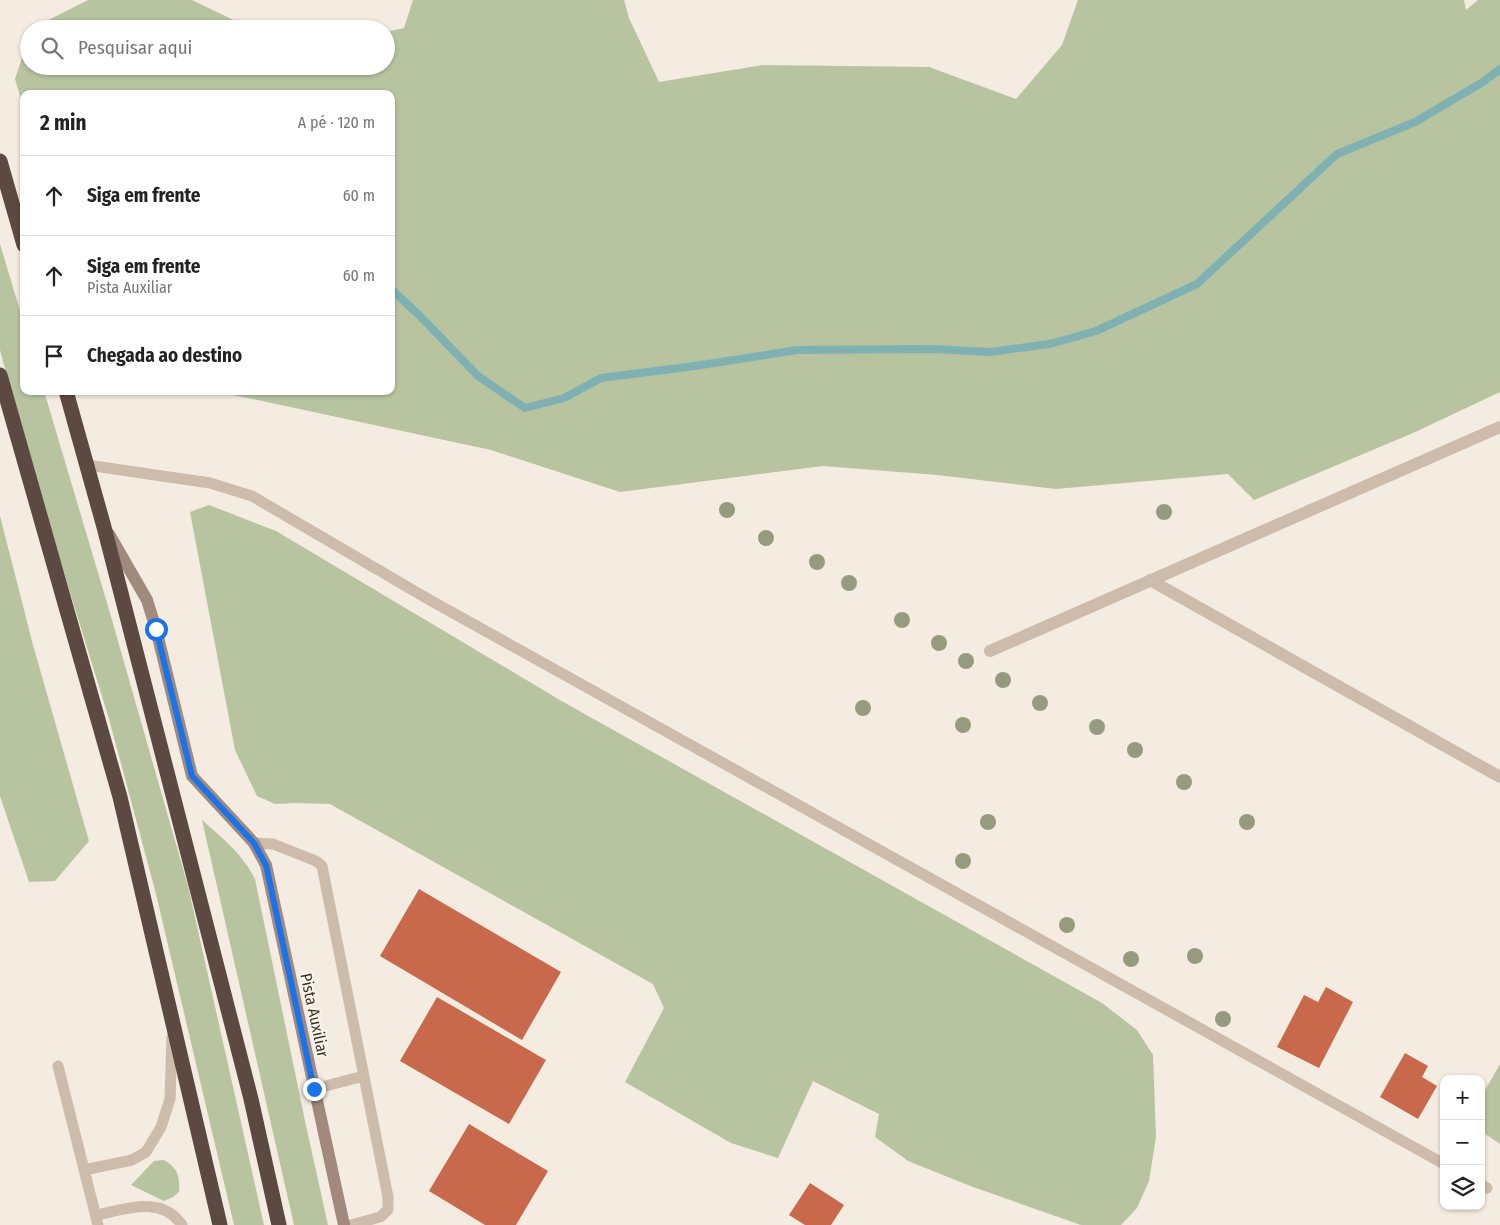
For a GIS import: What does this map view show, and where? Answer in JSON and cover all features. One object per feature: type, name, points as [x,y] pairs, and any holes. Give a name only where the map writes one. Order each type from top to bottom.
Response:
[{"type":"highway","points":[[0,161],[20,231]]},
{"type":"highway","points":[[0,375],[120,797],[220,1225]]},
{"type":"highway","points":[[67,395],[104,527],[251,1099],[279,1225]]},
{"type":"street","points":[[990,651],[1500,427]]},
{"type":"street","points":[[1486,433],[1500,440]]},
{"type":"street","name":"Pista Auxiliar","points":[[104,527],[147,600],[156,629],[192,776],[254,843],[266,865],[344,1225]]},
{"type":"street","points":[[1150,580],[1500,777]]},
{"type":"lane","points":[[87,465],[210,483],[252,496],[428,599],[1440,1162]]},
{"type":"lane","points":[[254,843],[273,844],[316,861],[322,866],[388,1197],[388,1210],[380,1217],[351,1225]]},
{"type":"lane","points":[[84,1170],[132,1160],[146,1152],[161,1127],[170,1099],[172,1020]]},
{"type":"lane","points":[[58,1066],[98,1220],[140,1207],[161,1208],[182,1225]]},
{"type":"lane","points":[[314,1089],[364,1076]]},
{"type":"green space","points":[[88,0],[192,0],[233,20],[49,20]]},
{"type":"green space","points":[[413,0],[624,0],[629,18],[659,82],[763,65],[929,67],[1016,99],[1062,45],[1078,0],[1464,0],[1466,10],[1478,0],[1500,0],[1500,392],[1413,433],[1254,500],[1228,474],[1056,489],[937,475],[823,466],[620,492],[491,450],[234,395],[395,395],[395,90],[20,90],[20,96],[15,79],[20,64],[20,75],[395,75],[395,30],[404,28]]},
{"type":"green space","points":[[0,244],[20,311],[20,395],[45,395],[110,613],[188,886],[264,1225],[234,1225],[156,894],[109,719],[33,472],[0,350]]},
{"type":"green space","points":[[209,505],[276,531],[565,703],[1102,1003],[1137,1030],[1153,1055],[1156,1137],[1149,1181],[1137,1208],[1121,1225],[1081,1225],[973,1187],[908,1161],[875,1137],[879,1114],[813,1081],[778,1158],[731,1143],[625,1082],[664,1008],[653,984],[330,804],[275,804],[257,796],[235,750],[190,512]]},
{"type":"green space","points":[[0,516],[33,645],[89,841],[55,881],[29,882],[0,796]]},
{"type":"green space","points":[[202,820],[238,854],[255,879],[328,1225],[294,1225]]},
{"type":"green space","points":[[1500,1064],[1500,1144],[1485,1134],[1485,1090]]},
{"type":"green space","points":[[164,1160],[172,1166],[178,1177],[179,1192],[173,1197],[164,1201],[131,1185],[154,1161]]},
{"type":"building","points":[[419,889],[561,972],[522,1040],[380,956]]},
{"type":"building","points":[[1326,987],[1353,1002],[1319,1068],[1277,1047],[1304,995],[1318,1002]]},
{"type":"building","points":[[437,997],[546,1060],[509,1124],[400,1061]]},
{"type":"building","points":[[1405,1053],[1428,1066],[1422,1077],[1437,1086],[1418,1119],[1380,1097]]},
{"type":"building","points":[[469,1124],[548,1171],[516,1225],[485,1225],[429,1191]]},
{"type":"building","points":[[810,1183],[844,1205],[831,1225],[805,1225],[789,1215]]},
{"type":"waterway","points":[[395,293],[478,376],[525,408],[564,398],[601,378],[797,350],[933,349],[990,352],[1050,344],[1096,331],[1197,284],[1337,154],[1415,122],[1483,82],[1500,69]]},
{"type":"route","points":[[156,629],[192,776],[254,843],[266,865],[314,1089]]}]
